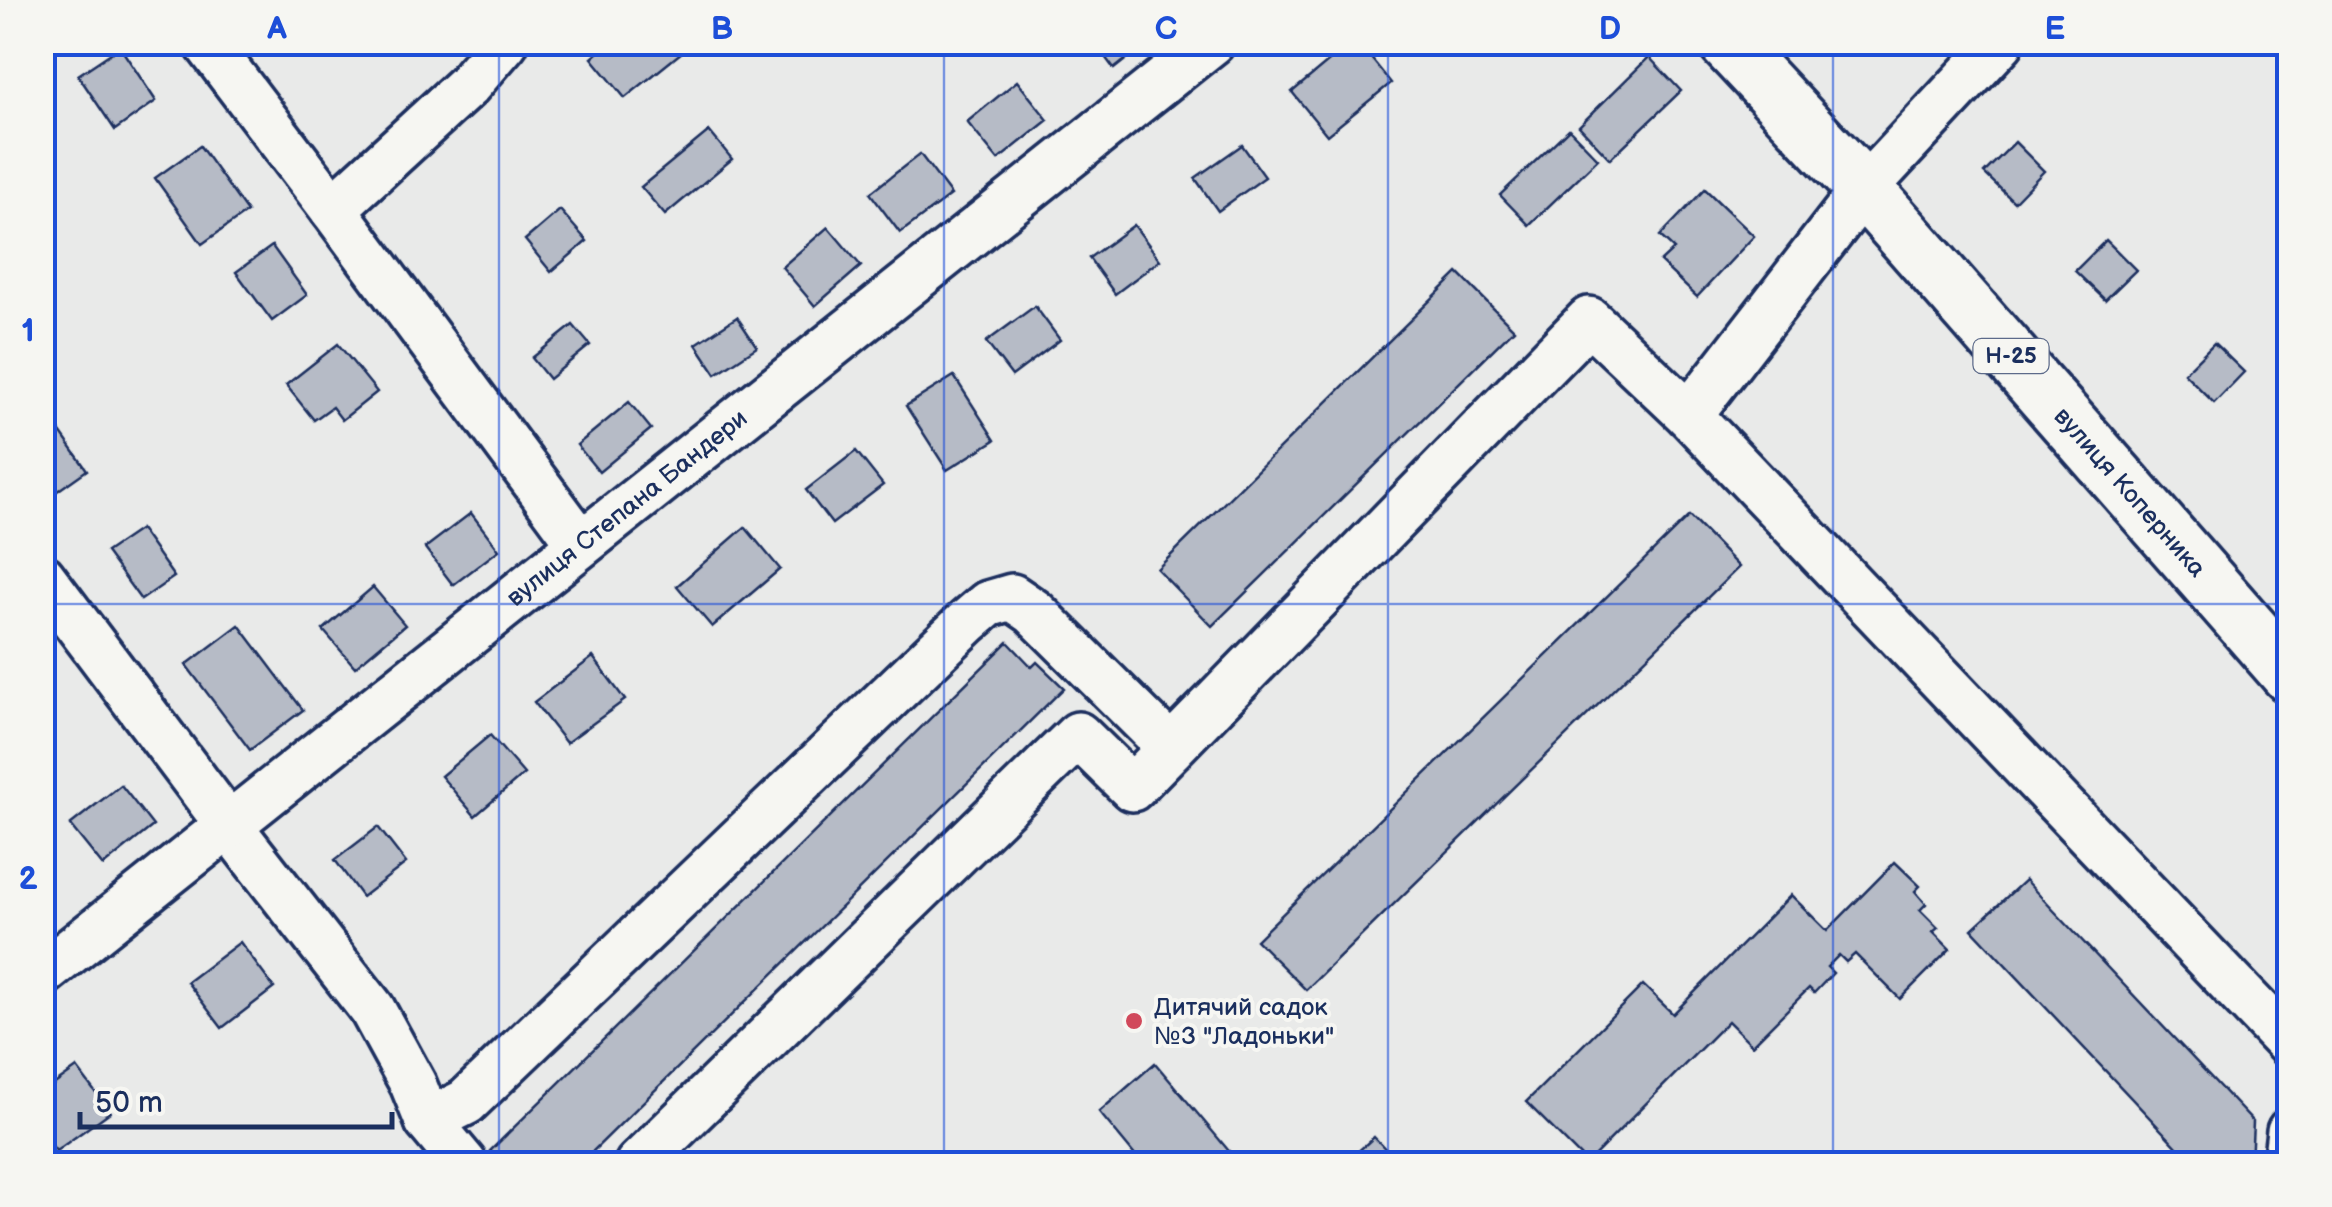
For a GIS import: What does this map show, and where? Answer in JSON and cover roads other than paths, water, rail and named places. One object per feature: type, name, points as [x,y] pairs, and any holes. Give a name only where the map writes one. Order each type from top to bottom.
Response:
[{"type":"main road","name":"вулиця Коперника","points":[[1726,42],[1864,189],[2290,675]]},
{"type":"street","points":[[206,42],[581,544]]},
{"type":"street","points":[[333,209],[467,86],[505,42]]},
{"type":"street","name":"вулиця Степана Бандери","points":[[42,974],[1212,42]]},
{"type":"street","points":[[1689,415],[1864,189],[2001,42]]},
{"type":"street","points":[[638,1164],[1078,735],[1132,788],[1589,320],[1689,415],[2290,1045]]},
{"type":"street","points":[[42,577],[372,1009],[413,1084],[428,1121],[464,1164]]},
{"type":"street","points":[[428,1121],[466,1102],[988,604],[1012,597],[1034,612],[1171,748]]},
{"type":"street","points":[[2286,1164],[2290,1131]]},
{"type":"place","name":"Дитячий садок №3 \"Ладоньки\"","points":[[1134,1021]]}]
